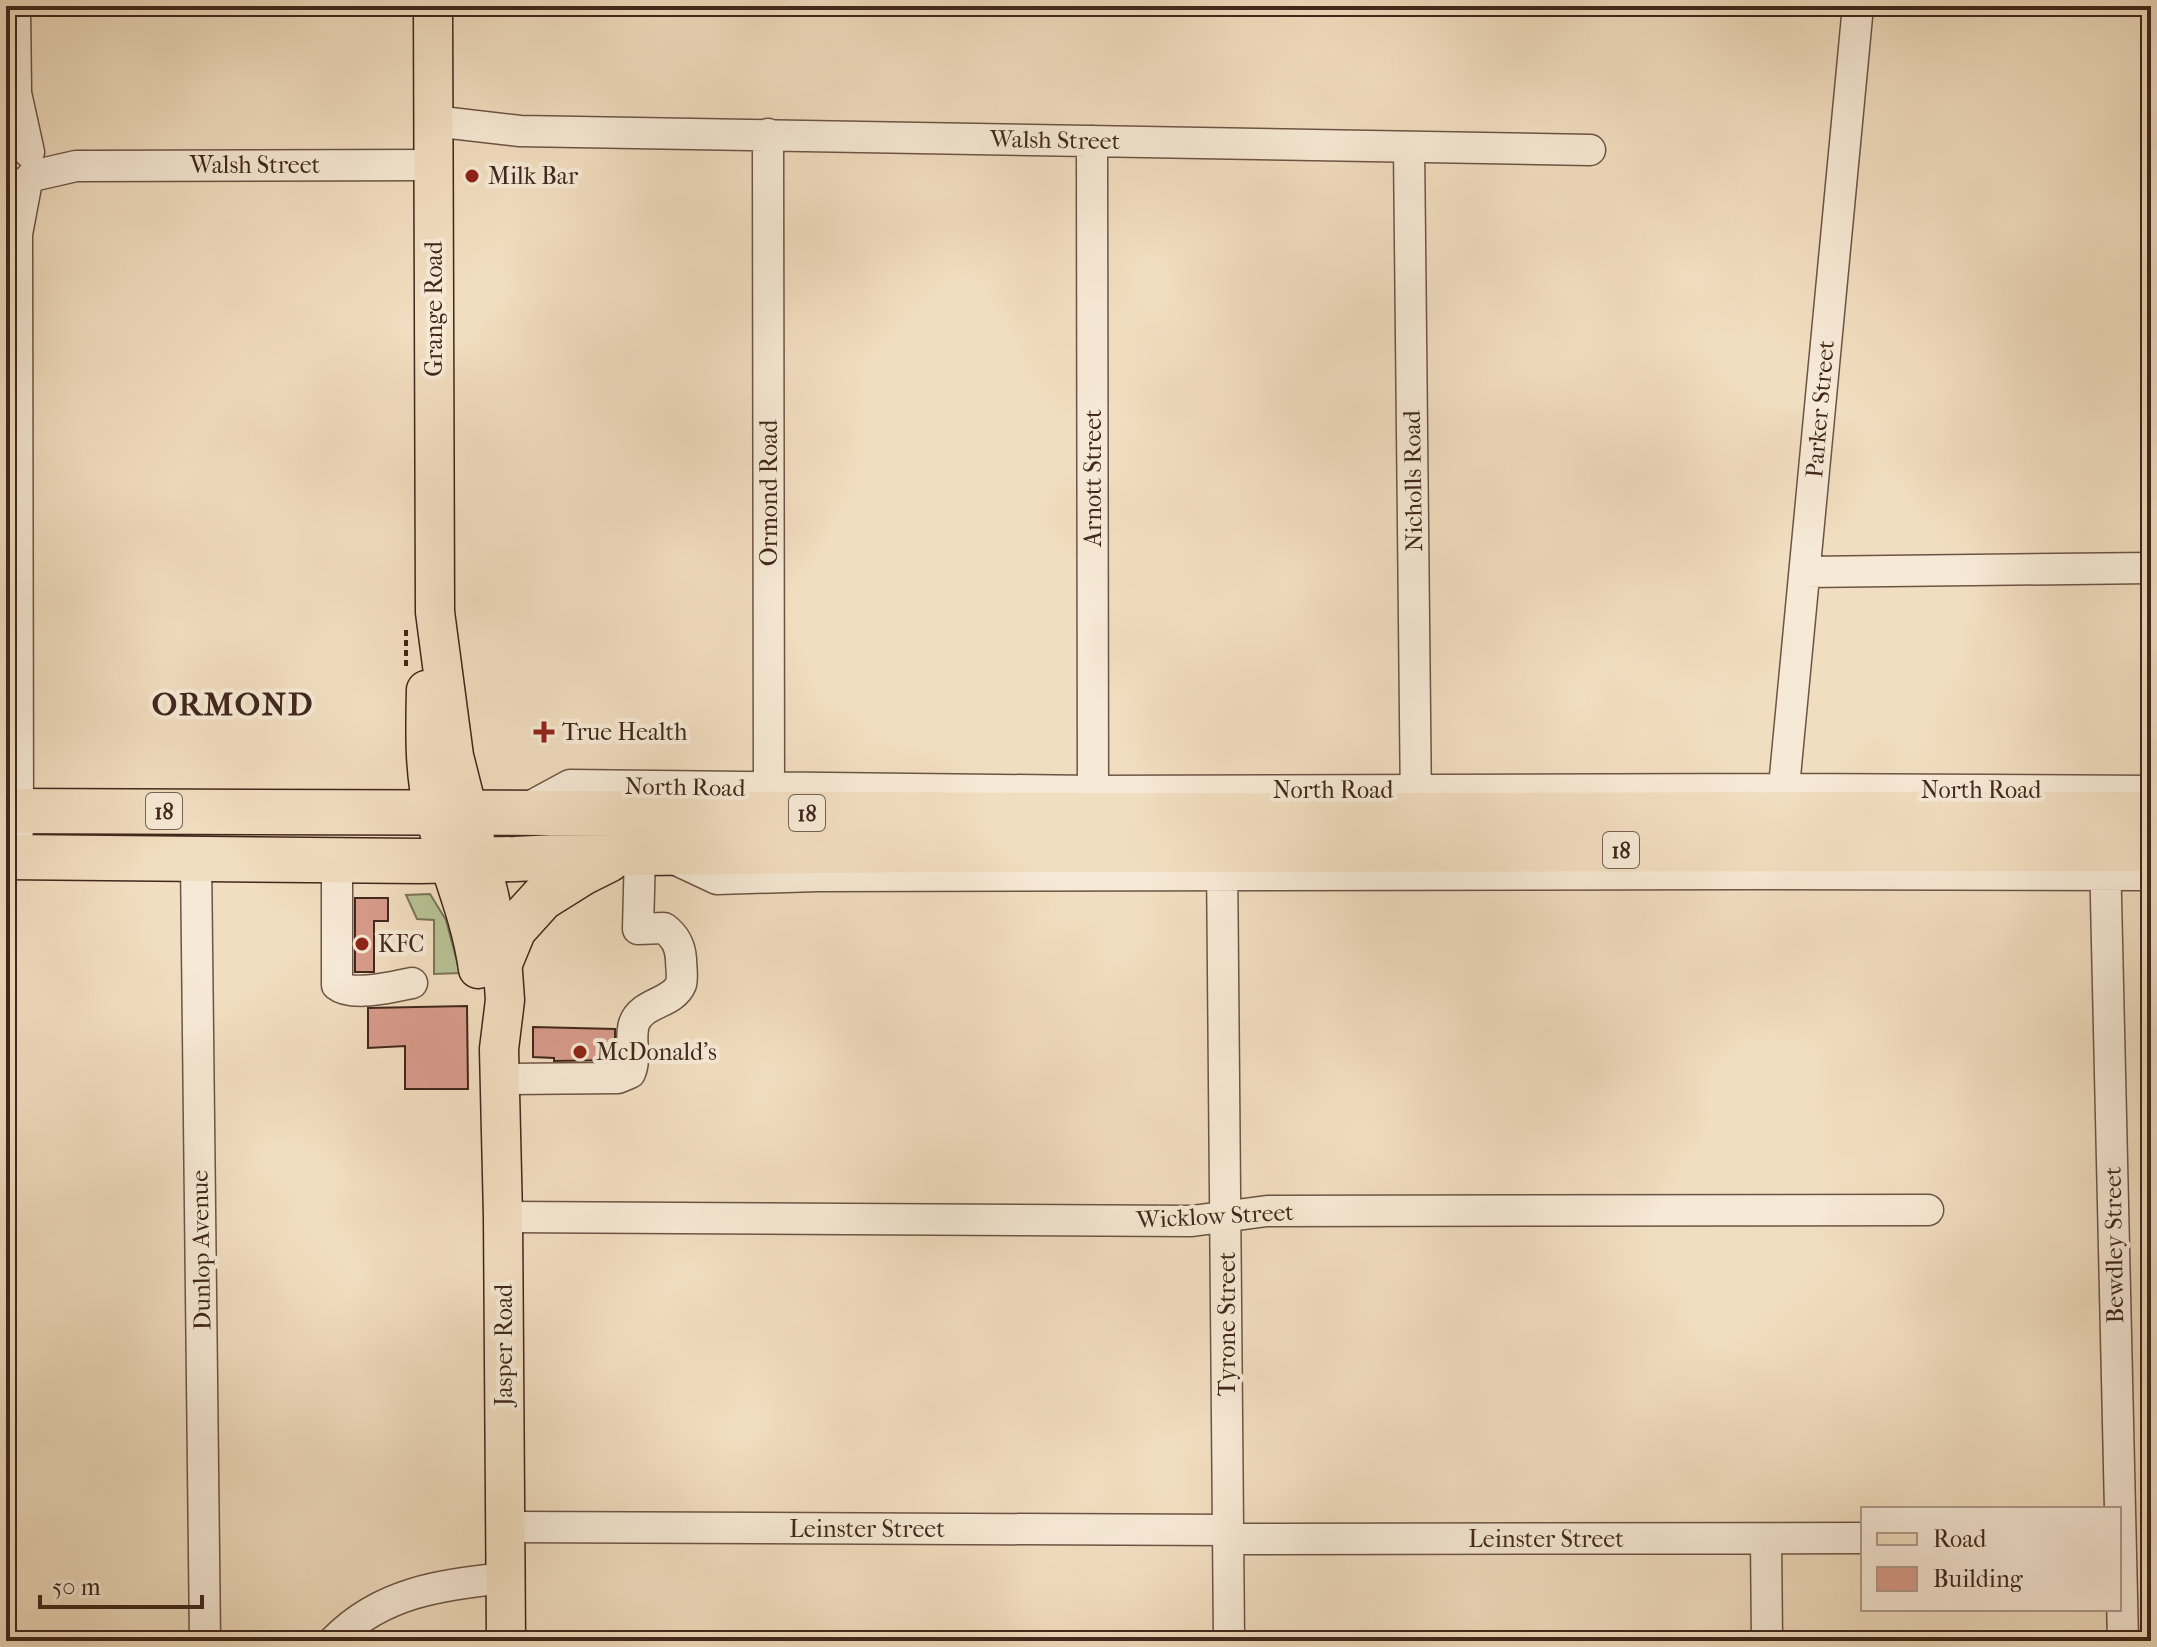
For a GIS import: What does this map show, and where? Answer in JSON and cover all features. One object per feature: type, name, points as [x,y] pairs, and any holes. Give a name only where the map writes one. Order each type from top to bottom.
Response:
[{"type":"highway","name":"North Road","points":[[12,857],[326,860],[638,854],[770,818],[1093,803],[1222,847],[1416,802],[1782,817],[2105,862],[2151,849]]},
{"type":"highway","name":"North Road","points":[[12,811],[451,811],[770,818],[1222,847],[1782,817],[2151,814]]},
{"type":"highway","points":[[311,811],[326,860]]},
{"type":"highway","points":[[502,958],[514,929],[542,898],[582,873],[638,854]]},
{"type":"main road","name":"Grange Road","points":[[433,6],[435,612],[454,756],[451,811],[464,859]]},
{"type":"main road","name":"Jasper Road","points":[[464,859],[502,958],[505,1000],[500,1064],[506,1641]]},
{"type":"main road","name":"Jasper Road","points":[[464,859],[480,987],[500,1064]]},
{"type":"street","points":[[12,857],[11,634],[18,164],[15,6]]},
{"type":"street","name":"Parker Street","points":[[1782,817],[1858,6]]},
{"type":"street","name":"Walsh Street","points":[[18,164],[76,166],[433,141],[520,131],[1590,150]]},
{"type":"street","name":"Ormond Road","points":[[768,134],[770,818]]},
{"type":"street","name":"Arnott Street","points":[[1092,141],[1093,803]]},
{"type":"street","name":"Nicholls Road","points":[[1409,147],[1416,802]]},
{"type":"street","points":[[1805,572],[2151,568]]},
{"type":"street","name":"North Road","points":[[1782,817],[2151,791]]},
{"type":"street","name":"North Road","points":[[1093,803],[1416,802]]},
{"type":"street","name":"North Road","points":[[638,854],[717,879],[834,876],[1222,847],[1764,874],[2105,862],[2151,875]]},
{"type":"street","name":"Tyrone Street","points":[[1222,847],[1229,1641]]},
{"type":"street","points":[[500,1064],[618,1078],[630,1073],[635,1020],[641,1013],[670,997],[682,982],[680,950],[673,936],[664,928],[638,929],[638,854]]},
{"type":"street","name":"Dunlop Avenue","points":[[196,860],[205,1641]]},
{"type":"street","points":[[326,860],[337,985],[344,990],[385,989],[412,983]]},
{"type":"street","name":"Bewdley Street","points":[[2105,862],[2120,1507]]},
{"type":"street","name":"Wicklow Street","points":[[503,1217],[1192,1221],[1283,1211],[1928,1210]]},
{"type":"street","name":"Leinster Street","points":[[505,1527],[1861,1538]]},
{"type":"street","points":[[1766,1539],[1767,1641]]},
{"type":"street","name":"Bewdley Street","points":[[2121,1554],[2123,1641]]},
{"type":"street","points":[[334,1641],[361,1617],[403,1596],[445,1586],[506,1578]]},
{"type":"green space","points":[[430,894],[446,920],[460,973],[434,974],[434,920],[417,919],[406,895]]},
{"type":"building","points":[[355,898],[388,898],[388,921],[374,921],[374,972],[355,972]]},
{"type":"building","points":[[467,1006],[468,1089],[405,1089],[405,1046],[368,1048],[368,1008]]},
{"type":"building","points":[[533,1027],[615,1029],[615,1060],[554,1061],[554,1058],[533,1057]]},
{"type":"place","name":"Milk Bar","points":[[472,176]]},
{"type":"place","name":"True Health","points":[[544,732]]},
{"type":"place","name":"KFC","points":[[362,944]]},
{"type":"place","name":"McDonald's","points":[[580,1052]]},
{"type":"district","name":"ORMOND","points":[[233,704]]}]
